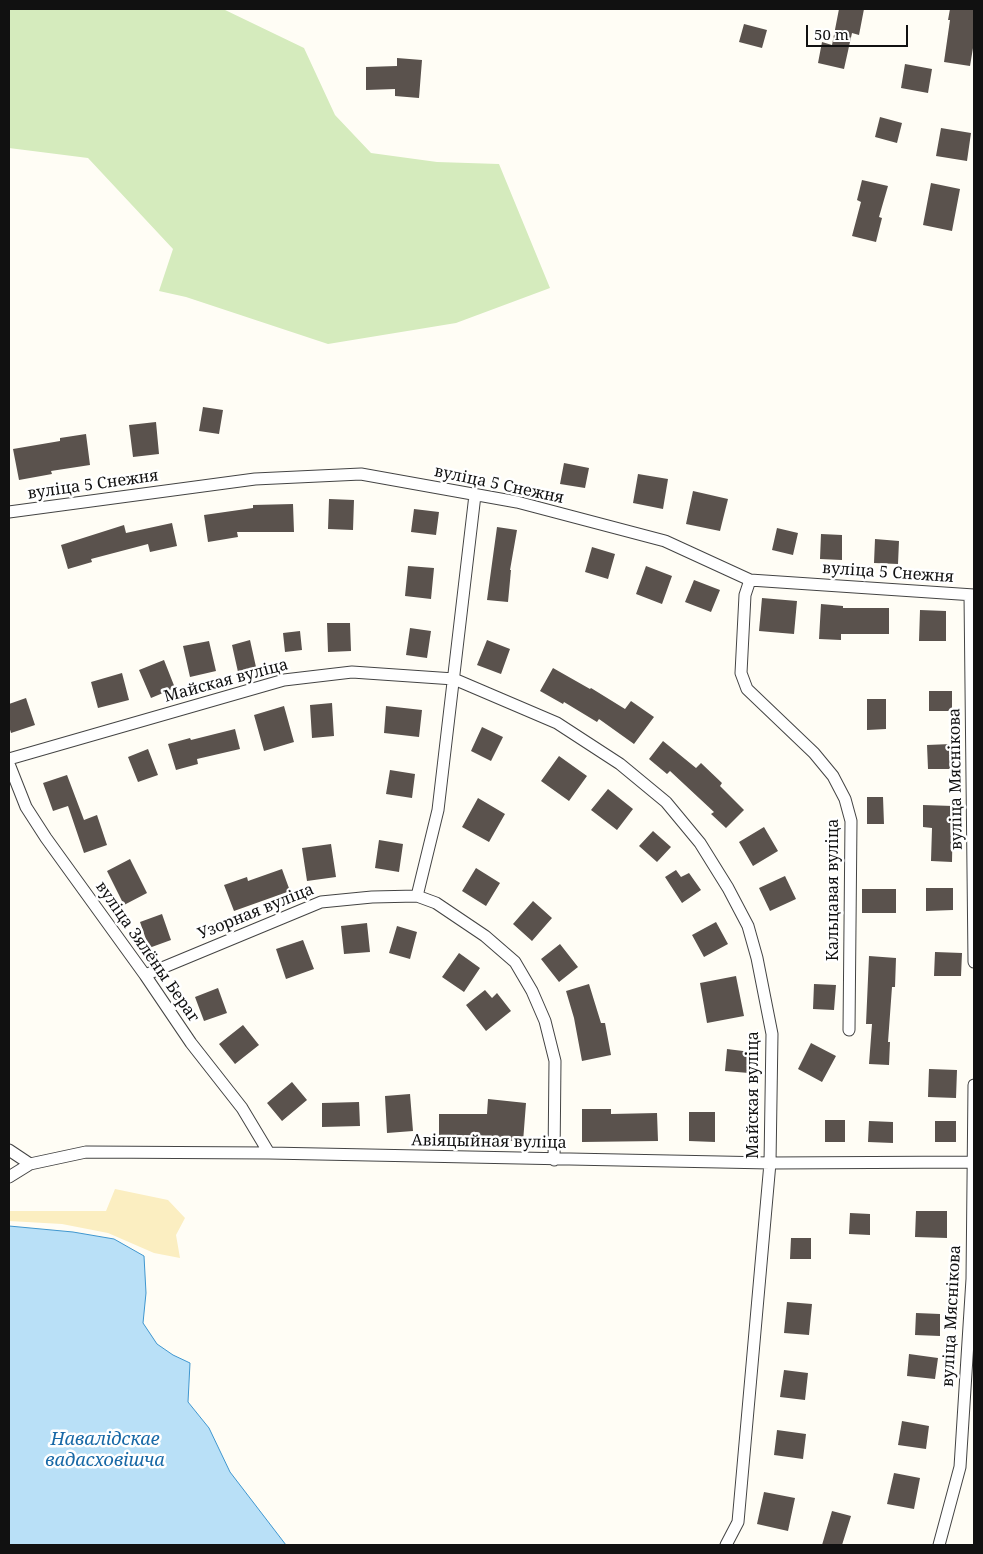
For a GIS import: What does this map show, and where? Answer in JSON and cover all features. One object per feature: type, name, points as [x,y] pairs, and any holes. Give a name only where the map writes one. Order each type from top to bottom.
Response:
[{"type":"street","name":"вуліца 5 Снежня","points":[[9,512],[255,479],[361,474],[517,502],[665,540],[750,580],[972,595]]},
{"type":"street","points":[[417,896],[438,810],[474,495]]},
{"type":"street","name":"Кальцавая вуліца","points":[[750,580],[745,595],[741,674],[747,689],[814,753],[832,776],[845,799],[852,821],[848,1030]]},
{"type":"street","name":"вуліца Мяснікова","points":[[972,595],[974,962]]},
{"type":"street","name":"Майская вуліца","points":[[9,759],[284,680],[352,672],[454,679],[557,723],[620,764],[666,802],[700,843],[728,888],[748,926],[757,958],[772,1034],[770,1163],[738,1522],[726,1545]]},
{"type":"street","name":"вуліца Зялёны Бераг","points":[[9,764],[26,806],[46,838],[145,975],[191,1043],[242,1108],[269,1153]]},
{"type":"street","name":"Узорная вуліца","points":[[145,975],[321,902],[372,897],[417,896],[436,903],[485,936],[515,962],[532,991],[545,1022],[555,1061],[554,1160]]},
{"type":"street","name":"вуліца Мяснікова","points":[[939,1545],[960,1467],[972,1279],[974,1085]]},
{"type":"street","points":[[9,1150],[30,1164]]},
{"type":"street","name":"Авіяцыйная вуліца","points":[[9,1178],[30,1164],[86,1152],[269,1153],[770,1163],[974,1162]]},
{"type":"green space","points":[[9,9],[223,9],[304,48],[335,115],[371,153],[437,162],[499,164],[550,288],[456,323],[328,344],[186,297],[159,291],[173,249],[88,158],[9,148]]},
{"type":"sand","points":[[115,1189],[168,1200],[185,1218],[176,1235],[180,1258],[154,1253],[108,1233],[62,1224],[9,1221],[9,1211],[106,1211]]},
{"type":"water","name":"Навалідскае вадасховішча","points":[[9,1226],[73,1232],[114,1239],[144,1256],[146,1293],[143,1323],[157,1344],[173,1355],[190,1363],[188,1402],[209,1428],[230,1472],[286,1545],[9,1545]]},
{"type":"building","points":[[839,9],[864,9],[859,35],[852,33],[844,69],[818,63],[822,42],[832,45]]},
{"type":"building","points":[[950,9],[974,9],[974,42],[970,66],[944,62]]},
{"type":"building","points":[[744,24],[767,30],[762,48],[739,42]]},
{"type":"building","points":[[397,58],[422,60],[419,98],[395,96],[395,89],[366,90],[366,67],[397,66]]},
{"type":"building","points":[[905,64],[932,69],[928,93],[901,88]]},
{"type":"building","points":[[880,117],[902,123],[897,143],[875,137]]},
{"type":"building","points":[[941,128],[971,133],[967,161],[936,156]]},
{"type":"building","points":[[862,180],[888,186],[879,217],[882,218],[876,242],[852,236],[861,202],[857,200]]},
{"type":"building","points":[[931,183],[960,189],[952,231],[923,225]]},
{"type":"building","points":[[203,407],[223,410],[219,434],[199,431]]},
{"type":"building","points":[[156,422],[159,454],[133,457],[129,425]]},
{"type":"building","points":[[86,434],[90,465],[51,471],[52,474],[19,480],[13,449],[60,441],[60,438]]},
{"type":"building","points":[[564,463],[589,468],[585,488],[560,484]]},
{"type":"building","points":[[638,474],[668,479],[663,509],[633,503]]},
{"type":"building","points":[[693,491],[728,499],[720,531],[686,524]]},
{"type":"building","points":[[329,499],[354,500],[353,530],[328,529]]},
{"type":"building","points":[[293,504],[294,532],[237,532],[238,537],[208,542],[204,515],[253,508],[253,505]]},
{"type":"building","points":[[414,509],[439,512],[436,535],[411,532]]},
{"type":"building","points":[[172,523],[177,546],[150,552],[148,544],[91,559],[92,562],[68,569],[61,545],[124,525],[126,533]]},
{"type":"building","points":[[497,527],[517,530],[510,570],[508,602],[487,600]]},
{"type":"building","points":[[777,528],[798,533],[793,555],[772,550]]},
{"type":"building","points":[[821,534],[842,535],[842,560],[820,559]]},
{"type":"building","points":[[875,539],[899,541],[898,564],[874,563]]},
{"type":"building","points":[[592,547],[615,554],[608,579],[585,572]]},
{"type":"building","points":[[408,566],[434,568],[431,599],[405,596]]},
{"type":"building","points":[[646,566],[672,576],[662,604],[636,594]]},
{"type":"building","points":[[694,580],[720,590],[711,612],[685,602]]},
{"type":"building","points":[[762,598],[797,601],[794,634],[759,631]]},
{"type":"building","points":[[821,604],[843,606],[843,608],[889,608],[889,634],[841,634],[841,640],[819,639]]},
{"type":"building","points":[[920,610],[946,611],[946,641],[919,641]]},
{"type":"building","points":[[327,623],[350,623],[351,651],[328,652]]},
{"type":"building","points":[[410,628],[431,631],[427,658],[406,655]]},
{"type":"building","points":[[300,631],[302,650],[285,652],[283,633]]},
{"type":"building","points":[[250,640],[256,667],[238,672],[232,645]]},
{"type":"building","points":[[487,640],[510,649],[501,674],[477,665]]},
{"type":"building","points":[[209,641],[216,671],[190,677],[183,646]]},
{"type":"building","points":[[164,660],[175,688],[151,698],[139,670]]},
{"type":"building","points":[[553,668],[625,709],[631,701],[654,717],[634,744],[599,719],[597,722],[564,702],[563,704],[540,691]]},
{"type":"building","points":[[122,673],[129,700],[98,708],[91,682]]},
{"type":"building","points":[[929,691],[952,691],[952,711],[929,711]]},
{"type":"building","points":[[26,698],[35,725],[11,733],[9,726],[9,704]]},
{"type":"building","points":[[867,699],[886,699],[886,729],[867,730]]},
{"type":"building","points":[[332,703],[334,736],[312,738],[310,705]]},
{"type":"building","points":[[284,706],[294,742],[264,751],[254,715]]},
{"type":"building","points":[[386,706],[422,710],[419,737],[384,733]]},
{"type":"building","points":[[482,727],[503,737],[491,761],[471,751]]},
{"type":"building","points":[[235,729],[240,749],[197,759],[198,764],[176,770],[168,744]]},
{"type":"building","points":[[663,741],[696,768],[701,763],[722,783],[720,786],[744,810],[726,828],[711,814],[714,812],[670,771],[667,774],[649,759]]},
{"type":"building","points":[[951,744],[952,769],[928,769],[927,745]]},
{"type":"building","points":[[148,749],[158,775],[138,782],[128,757]]},
{"type":"building","points":[[559,756],[587,776],[569,801],[541,781]]},
{"type":"building","points":[[390,770],[415,774],[412,798],[386,794]]},
{"type":"building","points":[[67,775],[84,820],[97,815],[107,845],[84,853],[68,806],[53,811],[43,783]]},
{"type":"building","points":[[608,789],[633,809],[617,830],[591,810]]},
{"type":"building","points":[[867,797],[883,797],[884,824],[867,824]]},
{"type":"building","points":[[478,798],[505,814],[489,842],[462,827]]},
{"type":"building","points":[[923,805],[953,806],[952,862],[931,861],[932,828],[923,827]]},
{"type":"building","points":[[764,827],[778,851],[753,866],[739,842]]},
{"type":"building","points":[[653,831],[671,847],[657,862],[639,846]]},
{"type":"building","points":[[379,840],[403,844],[399,872],[375,868]]},
{"type":"building","points":[[331,844],[336,877],[307,881],[302,848]]},
{"type":"building","points":[[130,859],[147,893],[124,905],[107,871]]},
{"type":"building","points":[[476,868],[500,883],[486,906],[462,891]]},
{"type":"building","points":[[282,869],[290,891],[234,911],[224,885],[247,877],[248,881]]},
{"type":"building","points":[[676,870],[681,877],[689,873],[701,890],[682,903],[665,877]]},
{"type":"building","points":[[785,876],[796,899],[770,911],[759,888]]},
{"type":"building","points":[[926,888],[953,888],[953,910],[926,911]]},
{"type":"building","points":[[862,889],[896,889],[896,913],[862,913]]},
{"type":"building","points":[[533,901],[552,918],[532,941],[513,924]]},
{"type":"building","points":[[162,914],[171,940],[149,948],[140,922]]},
{"type":"building","points":[[716,922],[728,944],[704,957],[692,935]]},
{"type":"building","points":[[367,923],[370,952],[344,954],[341,926]]},
{"type":"building","points":[[397,926],[417,932],[410,959],[389,953]]},
{"type":"building","points":[[303,940],[314,969],[286,979],[276,949]]},
{"type":"building","points":[[560,944],[578,967],[559,982],[541,959]]},
{"type":"building","points":[[935,952],[962,953],[961,976],[934,976]]},
{"type":"building","points":[[459,953],[480,968],[464,992],[442,977]]},
{"type":"building","points":[[869,956],[896,958],[895,987],[892,987],[888,1042],[890,1042],[889,1065],[869,1064],[872,1024],[866,1024]]},
{"type":"building","points":[[736,976],[744,1016],[707,1023],[700,983]]},
{"type":"building","points":[[589,984],[601,1023],[605,1023],[611,1055],[582,1061],[574,1018],[566,991]]},
{"type":"building","points":[[814,984],[836,985],[834,1010],[813,1009]]},
{"type":"building","points":[[218,988],[227,1013],[204,1021],[195,997]]},
{"type":"building","points":[[485,990],[492,998],[497,993],[511,1011],[486,1031],[466,1005]]},
{"type":"building","points":[[243,1025],[259,1045],[235,1064],[219,1044]]},
{"type":"building","points":[[811,1043],[836,1056],[822,1082],[798,1069]]},
{"type":"building","points":[[727,1049],[751,1052],[749,1073],[725,1071]]},
{"type":"building","points":[[929,1069],[957,1070],[956,1098],[928,1097]]},
{"type":"building","points":[[292,1082],[307,1100],[282,1121],[267,1103]]},
{"type":"building","points":[[410,1094],[413,1131],[387,1133],[385,1096]]},
{"type":"building","points":[[488,1099],[526,1103],[523,1142],[484,1138],[484,1136],[439,1137],[439,1114],[487,1114]]},
{"type":"building","points":[[359,1102],[360,1126],[322,1127],[322,1103]]},
{"type":"building","points":[[582,1109],[611,1109],[611,1114],[657,1113],[658,1141],[582,1142]]},
{"type":"building","points":[[689,1112],[715,1112],[715,1142],[689,1141]]},
{"type":"building","points":[[825,1120],[845,1120],[845,1142],[825,1142]]},
{"type":"building","points":[[869,1121],[893,1122],[893,1143],[868,1142]]},
{"type":"building","points":[[935,1121],[956,1121],[956,1142],[935,1142]]},
{"type":"building","points":[[916,1211],[947,1211],[947,1238],[915,1237]]},
{"type":"building","points":[[850,1213],[870,1214],[870,1235],[849,1234]]},
{"type":"building","points":[[791,1238],[811,1238],[811,1259],[790,1259]]},
{"type":"building","points":[[787,1302],[812,1304],[809,1335],[784,1333]]},
{"type":"building","points":[[916,1313],[940,1314],[940,1336],[915,1335]]},
{"type":"building","points":[[909,1354],[938,1358],[935,1379],[907,1376]]},
{"type":"building","points":[[784,1370],[808,1373],[805,1400],[780,1397]]},
{"type":"building","points":[[902,1421],[929,1426],[926,1449],[898,1445]]},
{"type":"building","points":[[777,1430],[806,1434],[803,1459],[774,1455]]},
{"type":"building","points":[[894,1473],[920,1478],[914,1509],[887,1504]]},
{"type":"building","points":[[764,1492],[795,1498],[788,1531],[757,1524]]},
{"type":"building","points":[[832,1511],[851,1516],[842,1545],[822,1545]]}]
